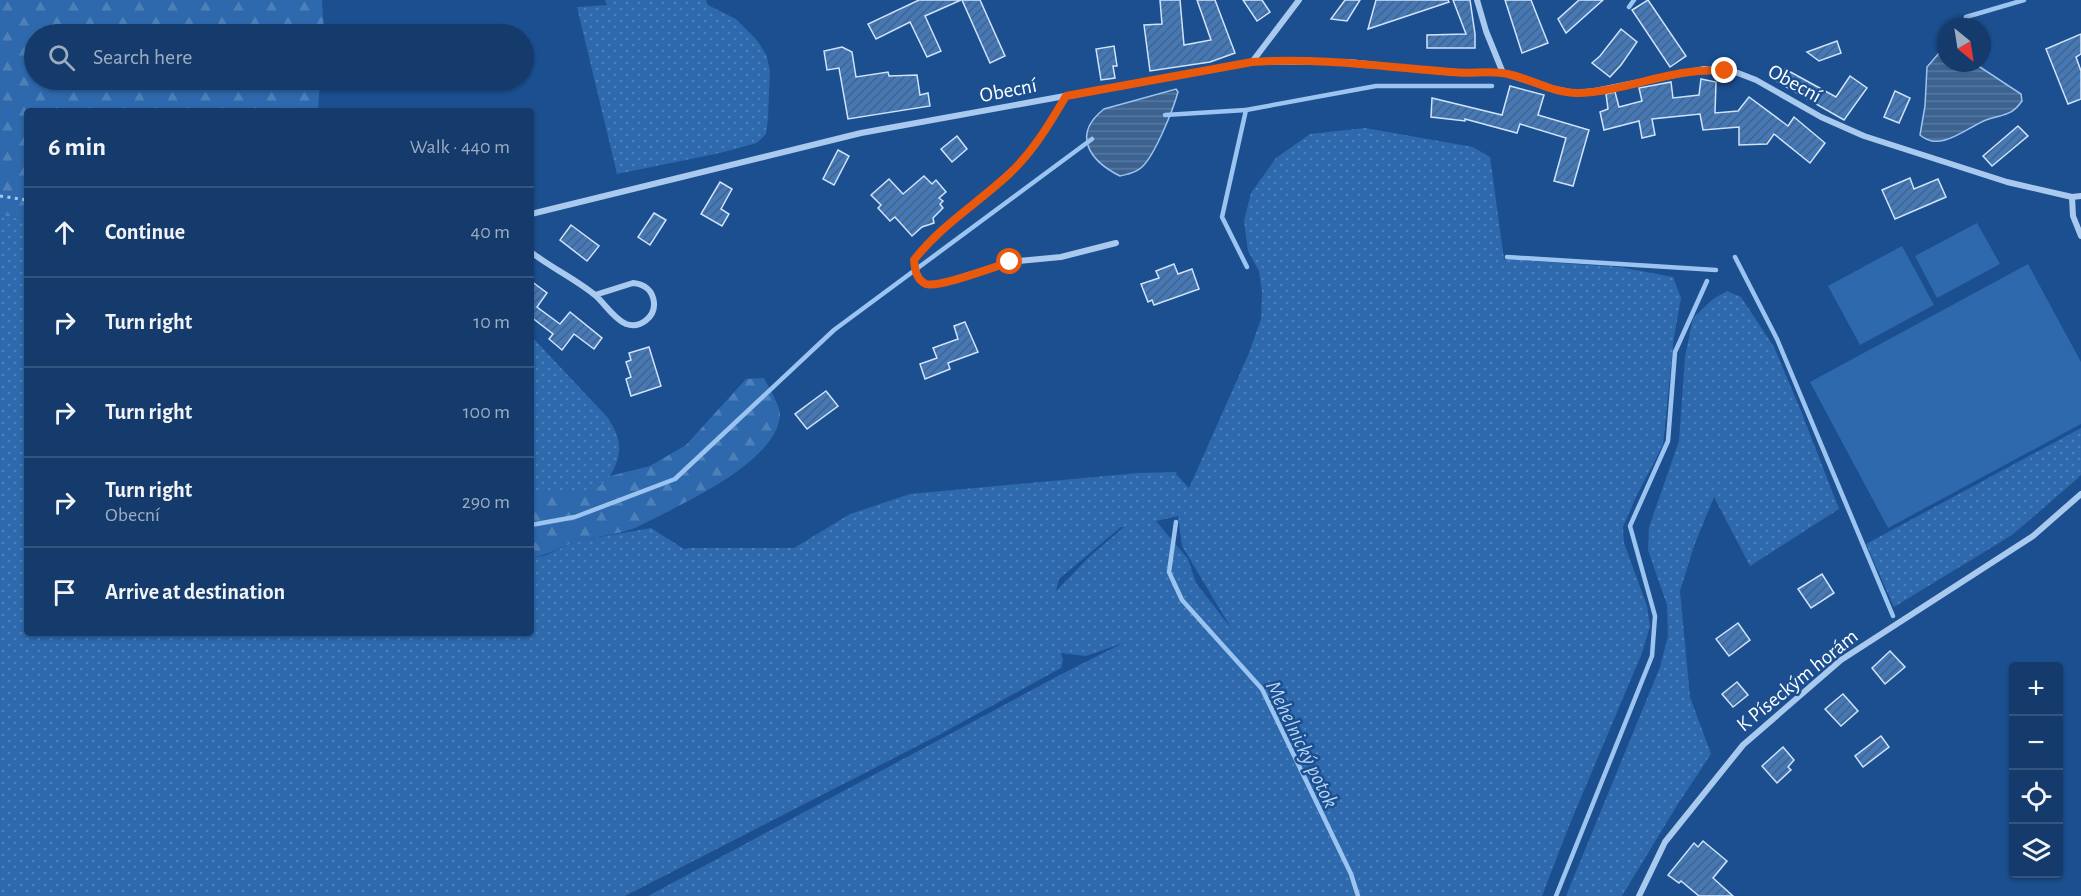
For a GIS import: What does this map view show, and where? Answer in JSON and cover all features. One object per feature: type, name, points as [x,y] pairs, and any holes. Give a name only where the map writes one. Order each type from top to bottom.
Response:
[{"type":"street","points":[[1252,62],[1299,0]]},
{"type":"street","points":[[1477,0],[1486,31],[1503,73]]},
{"type":"street","name":"Obecní","points":[[534,213],[861,133],[1252,62],[1349,62],[1455,73],[1503,73],[1574,93],[1595,91],[1704,69],[1738,73],[1756,80],[1821,117],[1864,136],[2007,182],[2072,197],[2081,196]]},
{"type":"street","points":[[1066,96],[1043,134],[1011,172],[926,245],[914,260],[915,270],[920,280],[928,285],[946,282],[1010,262],[1060,257],[1116,243]]},
{"type":"street","points":[[2072,197],[2073,216],[2081,236]]},
{"type":"street","points":[[534,254],[595,295],[627,324],[644,322],[654,307],[653,295],[639,284],[633,283],[595,295]]},
{"type":"street","name":"K Píseckým horám","points":[[1639,896],[1665,842],[1743,745],[1842,660],[2033,536],[2081,494]]},
{"type":"path","points":[[0,196],[24,200]]},
{"type":"green space","points":[[0,0],[322,0],[323,24],[24,24],[24,90],[319,90],[318,108],[24,108],[24,219],[0,215]]},
{"type":"green space","points":[[605,0],[706,0],[708,5],[736,19],[756,39],[766,54],[770,70],[766,134],[757,143],[720,153],[617,174],[577,7],[607,5]]},
{"type":"green space","points":[[1365,128],[1473,147],[1490,157],[1504,259],[1619,267],[1673,277],[1681,298],[1674,337],[1663,445],[1623,527],[1624,543],[1647,606],[1650,626],[1642,653],[1542,896],[648,896],[1123,643],[1086,656],[1061,653],[1063,660],[1061,668],[935,737],[625,896],[0,896],[0,215],[24,219],[24,636],[534,636],[534,557],[544,556],[577,541],[651,528],[684,549],[794,548],[850,514],[910,494],[1138,473],[1177,472],[1176,474],[1189,488],[1249,353],[1261,319],[1262,292],[1259,271],[1248,251],[1244,221],[1251,193],[1276,158],[1310,134]],"holes":[[[1178,516],[1182,546],[1231,628],[1196,583],[1188,559],[1156,521]],[[1121,527],[1124,527],[1090,556],[1056,591],[1059,579]]]},
{"type":"green space","points":[[1977,223],[2000,264],[1937,298],[1915,256]]},
{"type":"green space","points":[[1902,246],[1934,305],[1860,345],[1828,286]]},
{"type":"green space","points":[[2028,264],[2081,362],[2081,424],[1888,528],[1810,382]]},
{"type":"green space","points":[[1727,291],[1741,297],[1774,347],[1839,509],[1750,566],[1714,497],[1694,546],[1680,591],[1690,697],[1711,754],[1622,896],[1566,896],[1660,667],[1668,636],[1667,605],[1648,550],[1649,527],[1679,441],[1685,357],[1693,318],[1713,299]]},
{"type":"green space","points":[[534,339],[608,418],[619,444],[618,459],[607,480],[595,490],[574,494],[534,493]]},
{"type":"green space","points":[[764,378],[777,403],[780,416],[774,434],[761,451],[742,467],[697,496],[635,528],[580,541],[534,557],[534,493],[589,492],[600,486],[610,476],[650,466],[686,445],[746,379]]},
{"type":"green space","points":[[2081,428],[2081,475],[2077,479],[2012,535],[1894,607],[1866,544]]},
{"type":"shaded area","points":[[1937,55],[1937,72],[1988,72],[2021,94],[2022,101],[2010,112],[1986,120],[1953,137],[1936,141],[1928,140],[1920,135],[1925,106],[1927,67]]},
{"type":"shaded area","points":[[1176,89],[1178,92],[1163,132],[1140,169],[1120,176],[1100,163],[1088,147],[1087,138],[1088,128],[1104,109]]},
{"type":"building","points":[[919,0],[961,0],[925,16],[941,51],[927,57],[910,22],[876,39],[868,24]]},
{"type":"building","points":[[962,0],[980,0],[1005,56],[990,63]]},
{"type":"building","points":[[1160,0],[1180,0],[1184,45],[1211,40],[1197,0],[1215,0],[1235,53],[1210,62],[1150,71],[1144,25],[1162,24]]},
{"type":"building","points":[[1243,0],[1262,0],[1270,12],[1257,21]]},
{"type":"building","points":[[1345,0],[1360,0],[1347,21],[1331,19]]},
{"type":"building","points":[[1376,0],[1448,0],[1449,2],[1368,29]]},
{"type":"building","points":[[1453,0],[1470,0],[1475,48],[1427,48],[1427,35],[1466,34]]},
{"type":"building","points":[[1505,0],[1531,0],[1548,43],[1522,53]]},
{"type":"building","points":[[1579,0],[1603,0],[1566,33],[1558,19]]},
{"type":"building","points":[[1648,0],[1686,56],[1670,67],[1632,10]]},
{"type":"building","points":[[1621,29],[1637,42],[1610,77],[1592,63]]},
{"type":"building","points":[[2081,34],[2081,54],[2076,57],[2081,71],[2081,99],[2068,104],[2046,49]]},
{"type":"building","points":[[1837,41],[1841,53],[1819,61],[1807,52]]},
{"type":"building","points":[[1114,46],[1117,66],[1113,66],[1115,78],[1101,80],[1096,49]]},
{"type":"building","points":[[842,47],[852,52],[856,77],[888,72],[889,76],[917,75],[920,95],[928,93],[930,106],[848,119],[839,68],[827,70],[824,51]]},
{"type":"building","points":[[1785,69],[1836,97],[1850,76],[1867,88],[1844,120],[1776,81]]},
{"type":"building","points":[[1701,79],[1716,82],[1715,113],[1738,111],[1749,97],[1788,126],[1794,117],[1825,143],[1810,163],[1774,134],[1767,144],[1739,145],[1739,127],[1703,130],[1700,114],[1652,119],[1655,135],[1642,138],[1639,121],[1604,130],[1600,112],[1608,109],[1606,94],[1615,92],[1619,107],[1642,101],[1639,88],[1671,82],[1673,98],[1699,95]]},
{"type":"building","points":[[1510,86],[1544,95],[1538,115],[1589,130],[1573,186],[1554,181],[1566,138],[1520,124],[1517,133],[1465,119],[1465,121],[1431,117],[1432,98],[1502,115]]},
{"type":"building","points":[[1895,91],[1910,98],[1899,123],[1884,117]]},
{"type":"building","points":[[2018,126],[2028,136],[1992,166],[1983,156]]},
{"type":"building","points":[[957,136],[967,149],[952,162],[941,149]]},
{"type":"building","points":[[838,150],[849,156],[834,185],[823,179]]},
{"type":"building","points":[[924,176],[932,184],[936,180],[946,192],[939,198],[943,201],[940,204],[943,208],[933,218],[934,223],[922,227],[912,236],[895,217],[890,221],[878,208],[881,205],[871,195],[889,179],[903,194]]},
{"type":"building","points":[[1910,178],[1914,189],[1938,179],[1946,197],[1895,219],[1882,190]]},
{"type":"building","points":[[720,182],[732,189],[721,209],[729,214],[722,226],[701,214]]},
{"type":"building","points":[[654,213],[666,220],[650,245],[638,237]]},
{"type":"building","points":[[571,225],[599,246],[587,261],[560,240]]},
{"type":"building","points":[[1174,264],[1178,274],[1192,269],[1199,289],[1154,305],[1152,300],[1148,302],[1141,284],[1159,278],[1156,271]]},
{"type":"building","points":[[534,283],[547,293],[537,307],[560,324],[570,312],[602,338],[594,349],[574,334],[562,350],[549,339],[553,334],[534,319]]},
{"type":"building","points":[[965,322],[978,352],[948,363],[950,369],[925,379],[920,364],[937,358],[933,348],[958,339],[954,326]]},
{"type":"building","points":[[649,347],[661,386],[631,396],[626,379],[631,377],[626,362],[631,360],[629,353]]},
{"type":"building","points":[[826,391],[838,406],[807,429],[795,414]]},
{"type":"building","points":[[1822,574],[1834,593],[1811,608],[1798,589]]},
{"type":"building","points":[[1738,623],[1750,640],[1729,656],[1716,639]]},
{"type":"building","points":[[1890,651],[1905,667],[1885,684],[1872,668]]},
{"type":"building","points":[[1737,682],[1748,695],[1733,707],[1722,694]]},
{"type":"building","points":[[1843,694],[1858,711],[1841,726],[1825,709]]},
{"type":"building","points":[[1881,736],[1889,747],[1863,767],[1855,756]]},
{"type":"building","points":[[1783,747],[1794,760],[1788,767],[1791,770],[1777,783],[1762,766]]},
{"type":"building","points":[[1703,841],[1727,861],[1713,878],[1733,896],[1699,896],[1681,881],[1679,883],[1668,875],[1694,843],[1698,847]]},
{"type":"waterway","points":[[1629,7],[1634,0]]},
{"type":"waterway","name":"Mehelnický potok","points":[[1966,18],[2024,0]]},
{"type":"waterway","points":[[1247,267],[1222,217],[1246,110],[1376,86],[1492,86]]},
{"type":"waterway","points":[[1165,115],[1246,110]]},
{"type":"waterway","points":[[534,524],[575,517],[675,479],[834,330],[1092,139]]},
{"type":"waterway","points":[[1507,257],[1716,270]]},
{"type":"waterway","points":[[1735,257],[1777,339],[1893,616]]},
{"type":"waterway","points":[[1556,896],[1652,656],[1655,616],[1630,526],[1668,441],[1675,352],[1707,281]]},
{"type":"waterway","name":"Mehelnický potok","points":[[1176,522],[1169,572],[1182,600],[1262,689],[1351,874],[1358,896]]},
{"type":"route","points":[[1010,262],[946,282],[928,285],[920,280],[915,270],[914,260],[926,245],[1011,172],[1043,134],[1066,96],[1252,62],[1269,61],[1349,62],[1455,73],[1503,73],[1574,93],[1595,91],[1704,69],[1725,71]]}]
